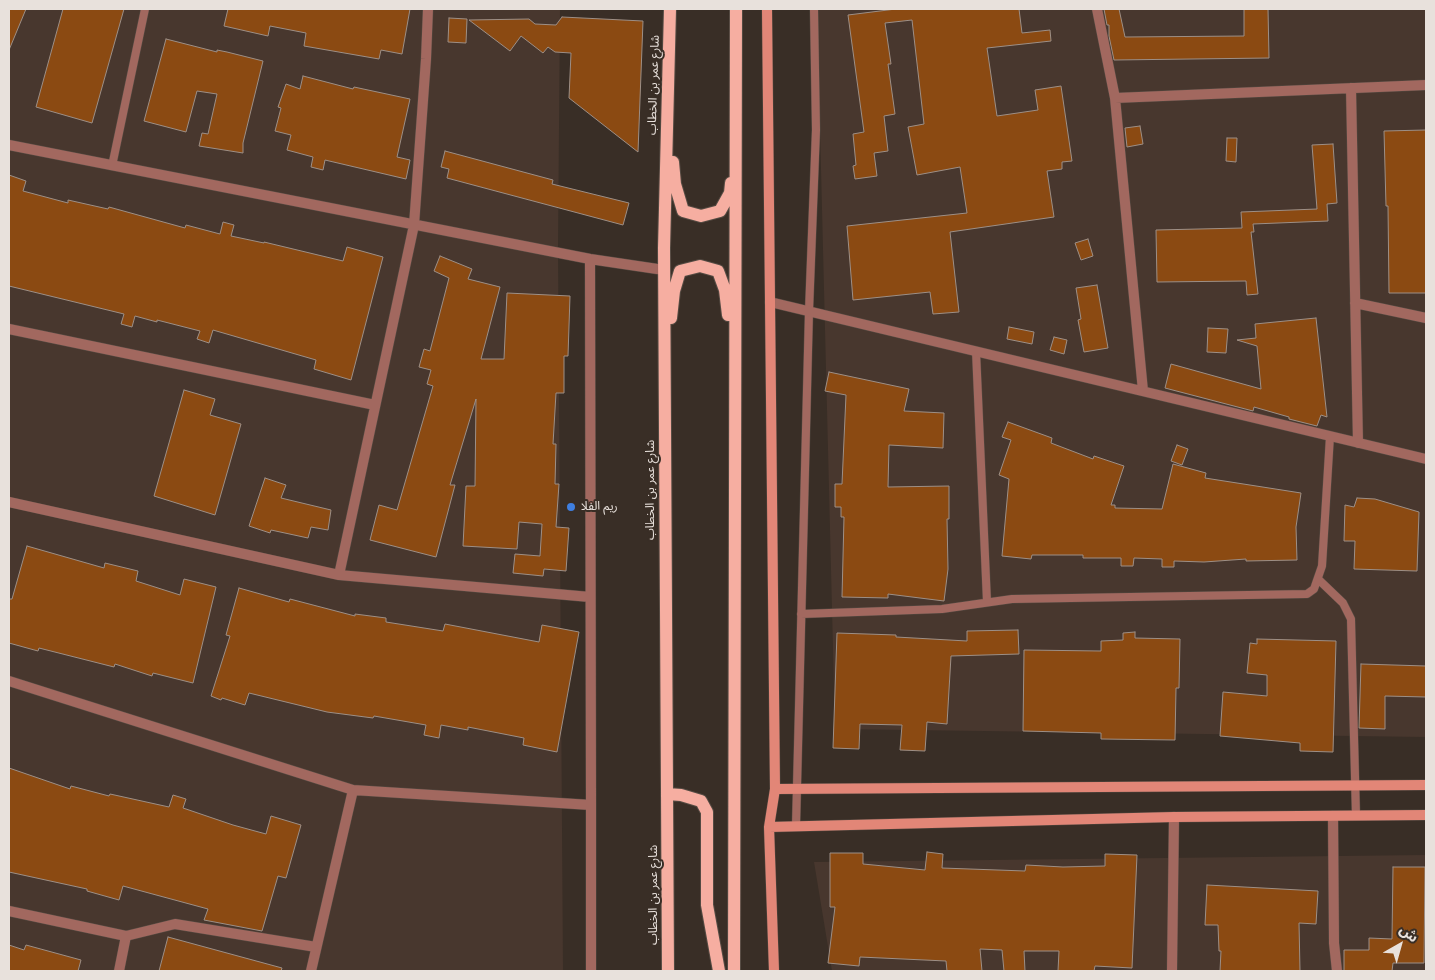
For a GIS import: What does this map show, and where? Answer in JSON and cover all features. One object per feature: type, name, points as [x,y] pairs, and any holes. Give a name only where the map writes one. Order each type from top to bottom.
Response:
[{"type":"main road","name":"شارع عمر بن الخطاب","points":[[668,971],[664,270],[670,9]]},
{"type":"main road","points":[[734,971],[736,9]]},
{"type":"main road","points":[[668,97],[675,184],[683,211],[701,216],[720,211],[730,193],[736,86]]},
{"type":"main road","points":[[664,394],[674,291],[680,270],[700,266],[718,271],[725,290],[735,382]]},
{"type":"main road","points":[[667,794],[681,794],[701,801],[707,812],[707,905],[719,971]]},
{"type":"street","points":[[339,575],[414,225],[428,9]]},
{"type":"street","points":[[767,9],[775,789],[770,827],[774,971]]},
{"type":"street","points":[[1096,9],[1115,98],[1143,391]]},
{"type":"street","points":[[1115,98],[1426,85]]},
{"type":"street","points":[[1351,88],[1358,443]]},
{"type":"street","points":[[9,145],[590,259],[664,270]]},
{"type":"street","points":[[590,259],[591,971]]},
{"type":"street","points":[[770,302],[1426,459]]},
{"type":"street","points":[[1354,303],[1426,318]]},
{"type":"street","points":[[9,330],[375,405]]},
{"type":"street","points":[[9,502],[339,575],[590,597]]},
{"type":"street","points":[[9,681],[353,790],[591,805]]},
{"type":"street","points":[[775,789],[1426,785]]},
{"type":"street","points":[[311,971],[353,790]]},
{"type":"street","points":[[770,827],[1174,817],[1426,815]]},
{"type":"street","points":[[1333,816],[1334,943],[1337,971]]},
{"type":"street","points":[[1172,971],[1174,817]]},
{"type":"street","points":[[9,911],[126,936],[174,924],[316,947]]},
{"type":"street","points":[[119,971],[126,936]]},
{"type":"lane","points":[[112,166],[145,9]]},
{"type":"lane","points":[[796,826],[809,311],[816,130],[814,9]]},
{"type":"lane","points":[[976,351],[987,602]]},
{"type":"lane","points":[[801,614],[942,609],[1012,598],[1308,594],[1314,589],[1322,566],[1330,436]]},
{"type":"lane","points":[[1318,579],[1343,603],[1351,619],[1356,816]]},
{"type":"shaded area","points":[[9,9],[560,9],[558,247],[563,971],[9,971]]},
{"type":"shaded area","points":[[817,9],[1426,9],[1426,737],[835,729]]},
{"type":"shaded area","points":[[1426,855],[1426,971],[832,971],[814,862]]},
{"type":"building","points":[[9,9],[26,9],[9,50]]},
{"type":"building","points":[[63,9],[124,9],[92,123],[36,107]]},
{"type":"building","points":[[228,9],[410,9],[402,54],[381,50],[379,59],[304,46],[306,33],[270,26],[268,36],[224,26]]},
{"type":"building","points":[[896,9],[1019,9],[1022,33],[1050,30],[1051,41],[987,48],[997,116],[1038,110],[1035,90],[1061,86],[1072,161],[1062,162],[1062,169],[1047,171],[1054,217],[950,232],[959,312],[933,314],[930,292],[853,300],[847,226],[967,213],[960,167],[917,175],[908,127],[924,124],[912,20],[885,23],[895,114],[884,116],[888,151],[874,153],[877,176],[855,179],[853,166],[856,165],[853,134],[864,132],[848,15]]},
{"type":"building","points":[[1104,9],[1119,9],[1125,37],[1244,36],[1244,9],[1268,9],[1269,58],[1114,60],[1109,36],[1109,25],[1107,25]]},
{"type":"building","points":[[562,17],[643,21],[638,152],[569,98],[571,53],[555,52],[548,47],[543,53],[521,36],[510,51],[469,20],[529,19],[535,24],[556,25]]},
{"type":"building","points":[[449,18],[467,19],[466,43],[448,42]]},
{"type":"building","points":[[166,39],[263,61],[243,143],[243,153],[199,146],[202,133],[208,134],[217,94],[197,91],[186,132],[144,121]]},
{"type":"building","points":[[303,76],[353,89],[354,87],[410,99],[397,157],[410,160],[406,179],[325,160],[323,170],[311,167],[313,157],[287,150],[291,135],[275,131],[281,108],[278,107],[286,84],[300,89]]},
{"type":"building","points":[[1140,126],[1143,144],[1127,147],[1125,128]]},
{"type":"building","points":[[1426,130],[1426,293],[1389,293],[1388,206],[1386,206],[1384,131]]},
{"type":"building","points":[[1227,138],[1237,138],[1236,162],[1226,161]]},
{"type":"building","points":[[1333,144],[1337,203],[1327,204],[1328,221],[1253,224],[1254,232],[1251,232],[1258,294],[1247,295],[1246,281],[1157,282],[1156,230],[1242,228],[1241,212],[1317,209],[1312,145]]},
{"type":"building","points":[[445,151],[553,180],[552,184],[629,203],[623,225],[447,178],[449,169],[441,167]]},
{"type":"building","points":[[9,175],[26,181],[23,191],[68,203],[68,200],[108,209],[109,207],[185,228],[186,225],[220,234],[223,222],[234,225],[231,236],[343,261],[347,247],[383,257],[351,380],[314,369],[316,360],[213,330],[209,343],[197,339],[200,331],[157,320],[157,322],[135,316],[132,327],[121,324],[124,314],[9,286]]},
{"type":"building","points":[[1088,239],[1093,256],[1081,260],[1075,243]]},
{"type":"building","points":[[440,256],[472,269],[468,279],[500,287],[481,359],[504,359],[507,293],[570,296],[568,356],[564,356],[564,393],[556,393],[553,444],[556,444],[555,484],[559,484],[556,527],[569,528],[566,571],[544,569],[543,576],[513,573],[515,554],[540,556],[542,524],[519,522],[517,549],[463,546],[466,486],[475,486],[476,399],[450,485],[455,485],[436,557],[370,540],[379,505],[397,510],[433,386],[427,384],[431,370],[419,367],[424,349],[430,351],[449,278],[434,271]]},
{"type":"building","points":[[1097,285],[1108,348],[1084,352],[1078,320],[1081,319],[1076,288]]},
{"type":"building","points":[[1316,318],[1327,417],[1321,415],[1317,426],[1254,407],[1253,411],[1165,388],[1171,364],[1261,389],[1257,346],[1237,340],[1256,338],[1255,324]]},
{"type":"building","points":[[1009,327],[1034,332],[1032,344],[1007,339]]},
{"type":"building","points":[[1208,328],[1228,329],[1226,353],[1207,352]]},
{"type":"building","points":[[1054,337],[1067,340],[1064,354],[1050,350]]},
{"type":"building","points":[[829,372],[909,389],[904,411],[944,413],[943,448],[889,445],[888,487],[949,486],[949,519],[947,519],[948,569],[944,601],[888,594],[888,598],[842,597],[844,517],[841,517],[841,507],[835,507],[835,484],[842,484],[846,395],[825,391]]},
{"type":"building","points":[[184,390],[215,399],[210,415],[241,424],[215,515],[154,496]]},
{"type":"building","points":[[1008,422],[1052,438],[1051,443],[1093,459],[1094,456],[1124,466],[1111,505],[1115,505],[1115,508],[1162,509],[1173,464],[1206,473],[1205,478],[1301,493],[1296,527],[1297,560],[1174,561],[1174,567],[1162,567],[1162,559],[1134,558],[1133,566],[1121,566],[1121,558],[1083,558],[1083,555],[1032,555],[1031,559],[1002,556],[1009,479],[999,475],[1011,440],[1002,437]]},
{"type":"building","points":[[1177,445],[1188,449],[1182,465],[1171,461]]},
{"type":"building","points":[[265,478],[286,485],[281,498],[331,510],[328,530],[311,527],[308,538],[271,530],[270,533],[249,526]]},
{"type":"building","points":[[1357,498],[1375,499],[1419,512],[1417,571],[1354,569],[1355,541],[1344,541],[1345,505],[1354,507]]},
{"type":"building","points":[[27,546],[104,568],[105,563],[138,571],[136,581],[180,595],[184,579],[216,587],[193,683],[153,673],[152,676],[115,664],[114,667],[39,648],[38,651],[9,643],[9,599],[12,599]]},
{"type":"building","points":[[239,588],[289,602],[290,599],[355,616],[355,614],[386,618],[386,622],[443,631],[445,624],[539,642],[542,625],[579,632],[557,752],[523,745],[524,738],[468,727],[468,730],[441,725],[439,738],[424,735],[426,725],[374,716],[373,718],[327,712],[249,693],[245,705],[211,696],[230,636],[226,635]]},
{"type":"building","points":[[1018,630],[1019,654],[951,656],[947,724],[927,722],[925,751],[900,750],[902,725],[860,724],[859,749],[833,748],[837,633],[896,635],[896,637],[967,641],[967,631]]},
{"type":"building","points":[[1135,632],[1135,638],[1180,639],[1179,688],[1176,688],[1175,740],[1101,739],[1101,733],[1023,731],[1024,650],[1101,651],[1101,641],[1123,640],[1123,633]]},
{"type":"building","points":[[1257,639],[1336,641],[1333,752],[1300,751],[1300,743],[1220,736],[1223,692],[1267,696],[1267,675],[1247,673],[1250,643],[1257,644]]},
{"type":"building","points":[[1361,664],[1426,666],[1426,697],[1385,696],[1385,729],[1359,728]]},
{"type":"building","points":[[9,768],[70,789],[71,786],[109,796],[110,794],[169,807],[173,795],[186,799],[183,808],[266,834],[271,816],[301,825],[286,878],[278,876],[262,931],[204,920],[208,909],[123,886],[119,900],[87,891],[87,889],[9,872]]},
{"type":"building","points":[[927,852],[943,854],[942,868],[1025,871],[1026,865],[1063,867],[1105,866],[1105,854],[1137,855],[1132,968],[1095,966],[1094,971],[1058,971],[1059,951],[1024,951],[1025,971],[1004,971],[1002,950],[980,949],[982,971],[947,971],[946,961],[860,957],[859,966],[828,963],[835,907],[830,907],[830,853],[863,853],[863,864],[925,870]]},
{"type":"building","points":[[1393,867],[1425,867],[1424,963],[1393,963],[1392,971],[1344,971],[1344,950],[1369,950],[1369,938],[1392,939]]},
{"type":"building","points":[[1207,885],[1318,891],[1316,924],[1299,923],[1300,971],[1220,971],[1221,951],[1219,951],[1218,925],[1205,925]]},
{"type":"building","points":[[168,937],[282,968],[281,971],[159,971]]},
{"type":"building","points":[[9,945],[24,950],[26,945],[81,960],[78,971],[9,971]]},
{"type":"place","name":"ريم الفلا","points":[[571,507]]}]
